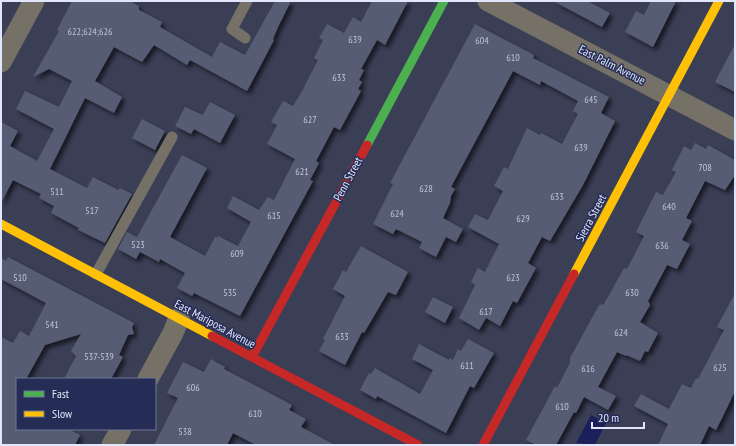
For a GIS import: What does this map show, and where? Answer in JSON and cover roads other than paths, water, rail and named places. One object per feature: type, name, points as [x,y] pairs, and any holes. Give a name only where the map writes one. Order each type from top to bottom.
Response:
[{"type":"street","points":[[1,62],[34,1]]},
{"type":"street","name":"Penn Street","points":[[252,357],[444,1]]},
{"type":"street","name":"East Palm Avenue","points":[[488,1],[735,130]]},
{"type":"street","name":"Sierra Street","points":[[483,445],[670,96],[719,1]]},
{"type":"street","name":"East Mariposa Avenue","points":[[1,224],[418,445]]},
{"type":"street","points":[[149,378],[173,334],[179,318]]},
{"type":"street","points":[[112,445],[120,430]]},
{"type":"lane","points":[[245,38],[232,29],[247,1]]},
{"type":"lane","points":[[96,274],[172,137]]}]
